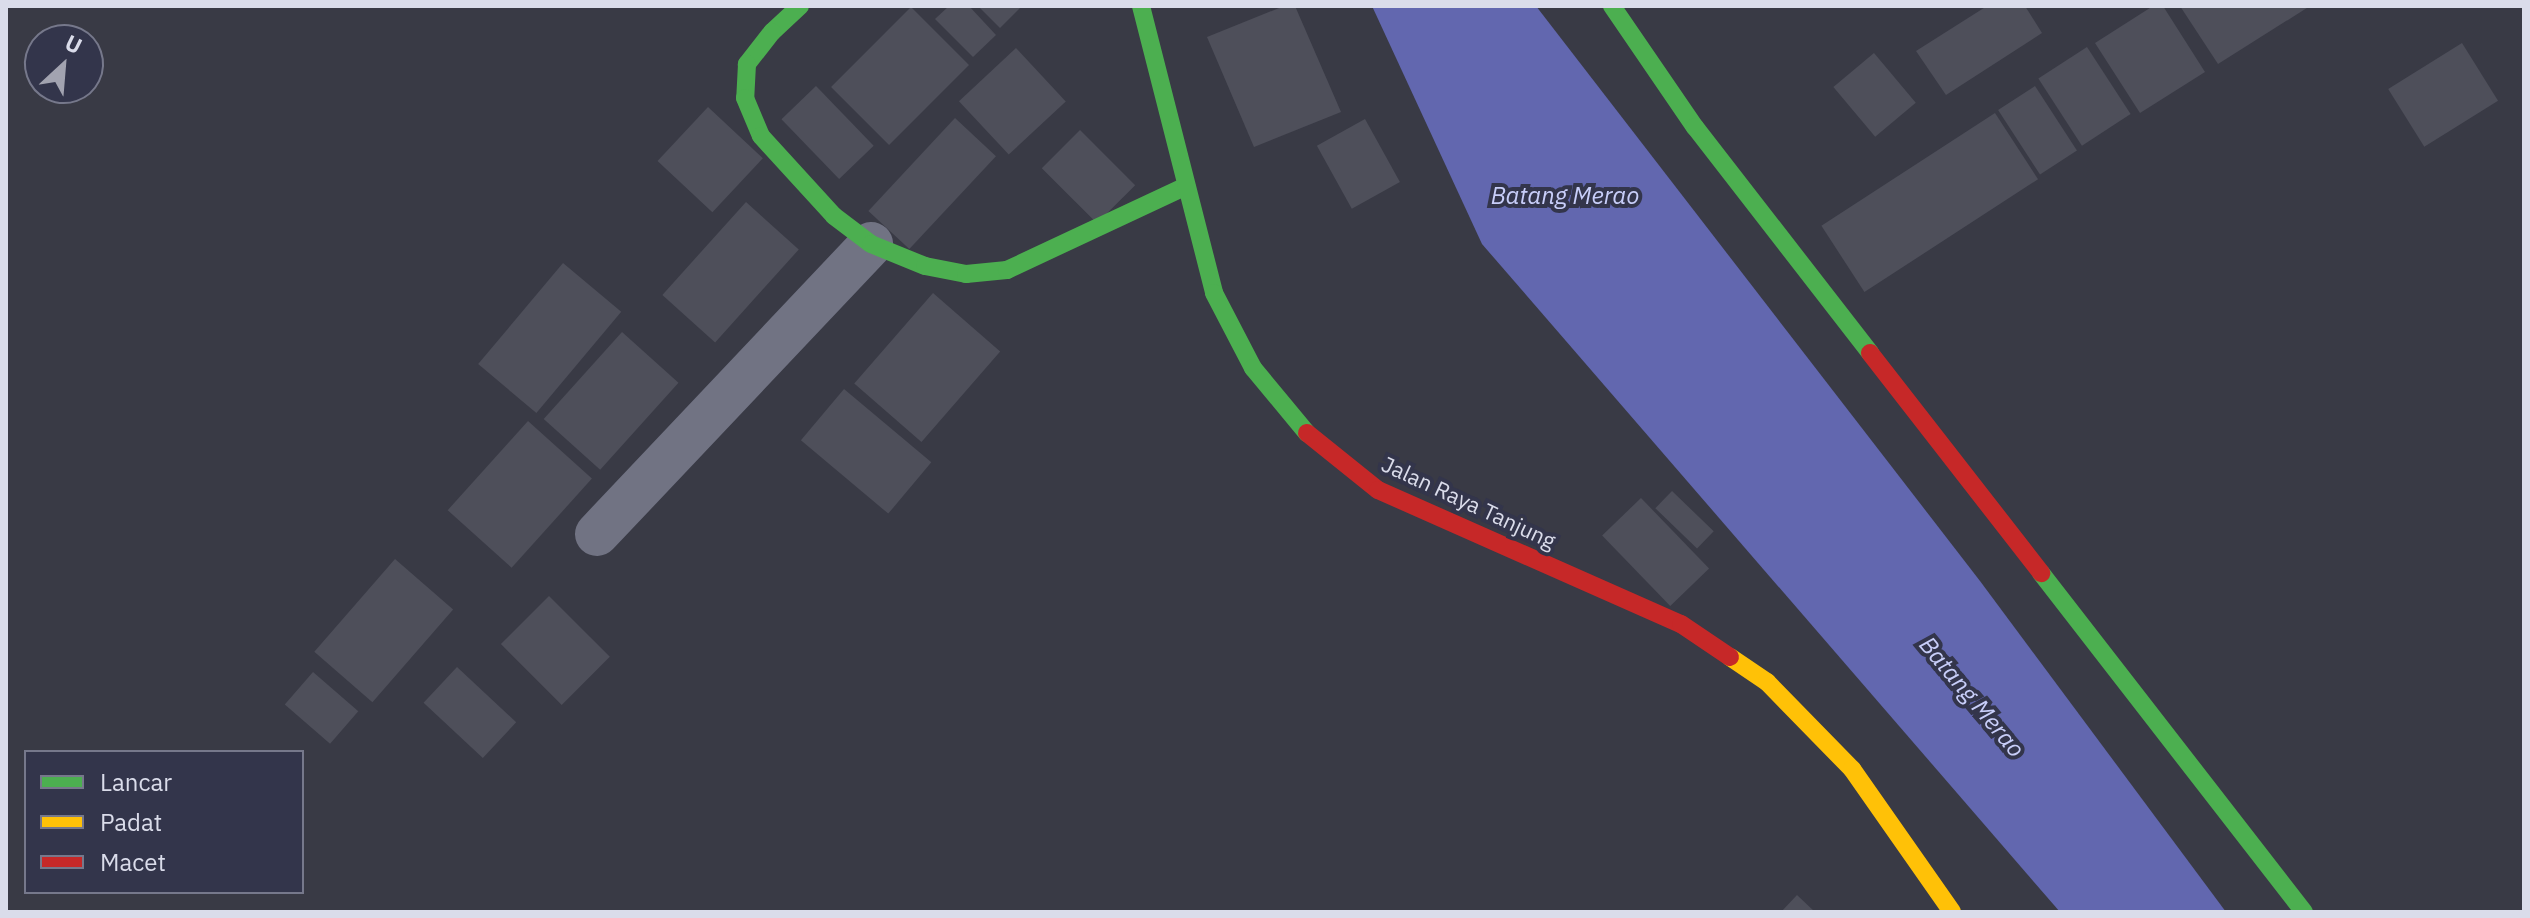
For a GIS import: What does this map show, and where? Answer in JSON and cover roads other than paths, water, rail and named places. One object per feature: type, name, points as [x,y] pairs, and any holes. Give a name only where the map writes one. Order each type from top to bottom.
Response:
[{"type":"street","points":[[800,6],[772,32],[747,64],[745,98],[761,136],[834,216],[871,244],[925,266],[966,274],[1007,270],[1186,186]]},
{"type":"street","name":"Jalan Raya Tanjung","points":[[1141,6],[1214,293],[1253,368],[1297,425],[1378,490],[1681,624],[1767,682],[1852,769],[1952,912]]},
{"type":"street","points":[[1612,6],[1695,127],[2304,912]]},
{"type":"street","points":[[597,534],[871,244]]},
{"type":"water","name":"Batang Merao","points":[[1372,6],[1536,6],[1980,581],[2226,912],[2060,912],[1482,244]]}]
